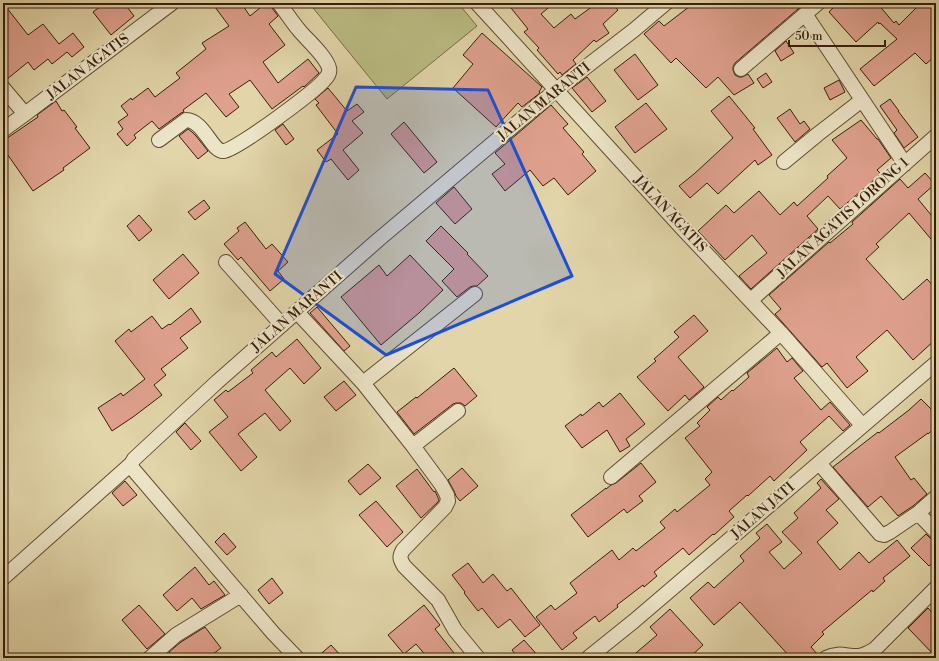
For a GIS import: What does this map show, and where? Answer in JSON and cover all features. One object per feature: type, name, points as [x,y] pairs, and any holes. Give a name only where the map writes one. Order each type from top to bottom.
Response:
[{"type":"street","name":"JALAN AGATIS","points":[[3,130],[172,3]]},
{"type":"street","points":[[159,140],[186,120],[199,126],[217,148],[222,152],[225,151],[239,144],[270,123],[317,87],[326,78],[329,70],[327,64],[279,3]]},
{"type":"street","name":"JALAN AGATIS","points":[[477,3],[682,228],[781,333],[862,425]]},
{"type":"street","name":"JALAN MARANTI","points":[[3,578],[131,464],[137,455],[223,377],[378,240],[556,90],[634,30],[666,3]]},
{"type":"street","points":[[741,69],[818,3]]},
{"type":"street","points":[[805,14],[905,164]]},
{"type":"street","points":[[3,88],[25,114]]},
{"type":"street","points":[[784,162],[862,100]]},
{"type":"street","name":"JALAN AGATIS LORONG 1","points":[[750,300],[936,136]]},
{"type":"street","points":[[226,262],[282,326]]},
{"type":"street","points":[[363,383],[475,294]]},
{"type":"street","points":[[297,312],[363,383],[413,446],[441,484],[447,495],[448,501],[445,507],[400,555],[404,566],[438,600],[456,630],[478,658]]},
{"type":"street","points":[[611,477],[781,333]]},
{"type":"street","name":"JALAN JATI","points":[[588,658],[634,621],[936,363]]},
{"type":"street","points":[[413,446],[458,411]]},
{"type":"street","points":[[819,463],[880,534],[884,535],[890,532],[918,513],[936,497]]},
{"type":"street","points":[[131,464],[132,468],[273,633],[297,658]]},
{"type":"street","points":[[918,513],[936,532]]},
{"type":"street","points":[[826,658],[832,655],[843,654],[858,656],[875,649],[936,588]]},
{"type":"street","points":[[150,658],[176,635],[241,595]]},
{"type":"highlighted area","points":[[356,87],[488,90],[572,276],[386,355],[275,274]]},
{"type":"green space","points":[[309,3],[458,3],[477,26],[387,99]]},
{"type":"building","points":[[3,3],[28,35],[43,24],[59,44],[73,33],[84,47],[72,57],[67,52],[52,64],[48,59],[34,70],[28,62],[6,80],[3,80]]},
{"type":"building","points":[[105,3],[124,3],[134,16],[111,35],[93,12]]},
{"type":"building","points":[[212,3],[241,3],[250,16],[266,3],[271,3],[272,8],[278,16],[269,24],[285,45],[263,62],[278,83],[308,59],[319,73],[304,87],[303,86],[272,109],[250,80],[229,94],[239,107],[226,117],[206,93],[183,110],[184,112],[159,129],[152,121],[134,135],[136,138],[127,146],[117,134],[123,129],[118,122],[128,115],[121,106],[148,88],[155,97],[180,78],[176,73],[206,49],[202,43],[229,26]]},
{"type":"building","points":[[507,3],[554,3],[541,14],[554,28],[571,14],[575,19],[597,3],[612,3],[618,10],[603,24],[609,33],[596,42],[594,40],[573,60],[576,64],[562,75],[560,72],[558,74],[537,50],[539,48],[524,32],[528,29]]},
{"type":"building","points":[[694,3],[805,3],[735,63],[733,70],[735,75],[742,77],[748,74],[754,83],[734,95],[718,77],[706,88],[676,58],[671,63],[644,34],[659,21],[664,26]]},
{"type":"building","points":[[838,3],[877,3],[894,23],[896,21],[899,25],[921,3],[936,3],[936,55],[926,64],[915,53],[874,86],[860,69],[897,39],[878,22],[856,42],[829,12]]},
{"type":"building","points":[[482,33],[542,87],[539,92],[540,93],[522,107],[518,103],[496,127],[453,88],[473,64],[463,55]]},
{"type":"building","points":[[786,41],[794,53],[781,61],[775,51]]},
{"type":"building","points":[[635,54],[658,85],[638,100],[614,70]]},
{"type":"building","points":[[766,73],[772,82],[763,88],[757,79]]},
{"type":"building","points":[[587,77],[606,101],[592,112],[572,88]]},
{"type":"building","points":[[839,80],[845,92],[830,100],[824,88]]},
{"type":"building","points":[[328,88],[347,111],[357,104],[364,112],[352,121],[363,133],[343,150],[359,170],[348,180],[331,159],[326,162],[317,150],[338,134],[316,105],[319,103],[315,99]]},
{"type":"building","points":[[729,96],[755,128],[753,129],[772,155],[758,165],[755,160],[718,194],[707,183],[690,198],[679,186],[733,138],[711,111]]},
{"type":"building","points":[[890,99],[918,137],[904,148],[894,133],[897,130],[880,106]]},
{"type":"building","points":[[56,101],[62,111],[64,110],[77,127],[75,128],[90,148],[63,168],[64,170],[33,191],[3,148],[3,141],[38,117],[37,115]]},
{"type":"building","points":[[646,103],[667,129],[635,153],[615,127]]},
{"type":"building","points":[[551,105],[568,124],[563,128],[584,152],[582,154],[596,171],[568,195],[554,178],[543,186],[530,170],[505,191],[492,174],[505,164],[495,153]]},
{"type":"building","points":[[790,109],[800,124],[804,121],[810,129],[795,142],[777,118]]},
{"type":"building","points":[[861,120],[878,139],[891,158],[877,170],[881,174],[840,209],[828,196],[807,216],[818,229],[751,289],[739,276],[767,253],[752,235],[725,260],[698,231],[726,205],[734,213],[759,191],[780,215],[794,202],[797,206],[828,178],[827,176],[847,158],[832,140]]},
{"type":"building","points":[[404,122],[437,162],[424,173],[391,134]]},
{"type":"building","points":[[283,124],[294,139],[286,145],[275,130]]},
{"type":"building","points":[[188,129],[196,136],[208,151],[198,159],[179,136]]},
{"type":"building","points":[[925,173],[935,184],[918,199],[936,221],[936,245],[909,213],[876,244],[879,247],[866,259],[903,300],[927,279],[936,289],[936,339],[913,360],[887,330],[856,357],[868,371],[847,388],[827,363],[822,367],[775,314],[781,309],[769,295],[829,242],[830,243],[853,224],[852,222],[900,179],[908,188]]},
{"type":"building","points":[[454,187],[472,209],[455,224],[436,203]]},
{"type":"building","points":[[204,200],[210,208],[195,220],[188,212]]},
{"type":"building","points":[[139,215],[152,230],[139,241],[127,226]]},
{"type":"building","points":[[245,222],[266,249],[272,244],[288,262],[278,271],[284,279],[270,291],[241,257],[238,260],[224,244],[239,231],[237,228]]},
{"type":"building","points":[[441,226],[488,276],[477,286],[470,287],[457,297],[442,281],[454,269],[426,241]]},
{"type":"building","points":[[183,254],[199,273],[169,299],[153,280]]},
{"type":"building","points":[[410,255],[443,290],[419,313],[381,345],[341,297],[379,265],[387,276]]},
{"type":"building","points":[[317,307],[350,346],[344,351],[310,313]]},
{"type":"building","points":[[191,308],[201,322],[180,338],[188,348],[161,369],[166,375],[154,385],[162,395],[112,431],[98,408],[121,393],[123,396],[145,379],[115,341],[129,329],[131,332],[152,316],[162,329],[169,324],[170,325]]},
{"type":"building","points":[[694,315],[708,331],[678,357],[704,387],[689,400],[685,395],[668,411],[637,377],[656,361],[654,359],[679,337],[674,332]]},
{"type":"building","points":[[297,339],[321,368],[304,384],[290,368],[265,390],[291,421],[280,431],[265,413],[238,434],[257,457],[241,471],[209,432],[228,417],[214,400],[226,390],[228,392],[253,373],[251,370],[272,352],[276,357]]},
{"type":"building","points":[[777,348],[787,362],[792,358],[803,371],[794,378],[821,410],[830,402],[850,425],[843,431],[829,416],[800,442],[807,450],[774,481],[770,476],[729,511],[734,517],[714,535],[713,534],[689,555],[683,548],[654,572],[657,576],[644,587],[643,585],[617,605],[618,607],[599,622],[595,616],[573,633],[577,638],[562,650],[536,617],[551,605],[555,610],[577,593],[570,583],[612,550],[619,560],[633,548],[636,551],[665,528],[660,522],[675,509],[677,512],[710,485],[705,479],[712,472],[685,438],[700,426],[697,423],[710,410],[707,407],[718,397],[721,400],[732,390],[733,391],[749,377],[747,373]]},
{"type":"building","points":[[454,368],[477,396],[465,406],[461,403],[453,404],[414,434],[397,412]]},
{"type":"building","points":[[344,381],[356,395],[336,411],[324,397]]},
{"type":"building","points":[[620,393],[645,424],[626,439],[630,446],[620,452],[607,430],[582,448],[565,426],[581,414],[582,416],[599,402],[603,407]]},
{"type":"building","points":[[921,399],[936,414],[936,427],[895,457],[911,480],[914,478],[927,494],[898,516],[881,496],[868,507],[833,467],[909,410]]},
{"type":"building","points":[[185,423],[201,441],[191,450],[176,432]]},
{"type":"building","points":[[641,463],[656,482],[639,496],[643,501],[627,513],[624,509],[588,537],[571,515]]},
{"type":"building","points":[[368,464],[381,478],[360,495],[348,481]]},
{"type":"building","points":[[462,468],[478,486],[460,501],[448,480]]},
{"type":"building","points":[[417,469],[434,492],[435,491],[439,500],[421,518],[396,486]]},
{"type":"building","points":[[821,479],[839,499],[826,510],[838,523],[817,542],[840,570],[859,552],[869,563],[897,540],[910,556],[883,578],[885,581],[873,592],[872,590],[822,632],[824,634],[811,647],[818,655],[818,658],[791,658],[740,602],[714,625],[690,598],[708,582],[714,588],[744,561],[740,556],[760,538],[756,533],[767,524],[782,542],[769,552],[784,569],[802,553],[782,532],[798,518],[794,513],[821,488],[817,483]]},
{"type":"building","points":[[125,481],[137,495],[123,506],[112,493]]},
{"type":"building","points":[[376,501],[403,532],[387,547],[359,515]]},
{"type":"building","points":[[224,533],[236,547],[227,555],[215,542]]},
{"type":"building","points":[[926,534],[933,540],[936,540],[936,560],[929,566],[911,548]]},
{"type":"building","points":[[468,563],[483,583],[493,574],[507,591],[511,588],[540,625],[525,637],[510,619],[498,628],[482,608],[478,611],[452,575]]},
{"type":"building","points":[[195,567],[209,585],[214,581],[225,595],[201,609],[192,598],[177,611],[163,595]]},
{"type":"building","points":[[272,578],[283,593],[269,604],[258,590]]},
{"type":"building","points":[[139,605],[165,634],[147,649],[122,620]]},
{"type":"building","points":[[424,605],[440,625],[435,629],[458,658],[428,658],[416,644],[404,654],[388,635]]},
{"type":"building","points":[[928,608],[936,617],[936,657],[908,628]]},
{"type":"building","points":[[670,609],[703,645],[689,658],[630,658],[657,635],[650,627]]},
{"type":"building","points":[[205,627],[221,648],[208,658],[174,658],[169,652],[181,642]]},
{"type":"building","points":[[524,640],[540,658],[518,658],[512,650]]},
{"type":"building","points":[[331,645],[343,658],[316,658]]}]
